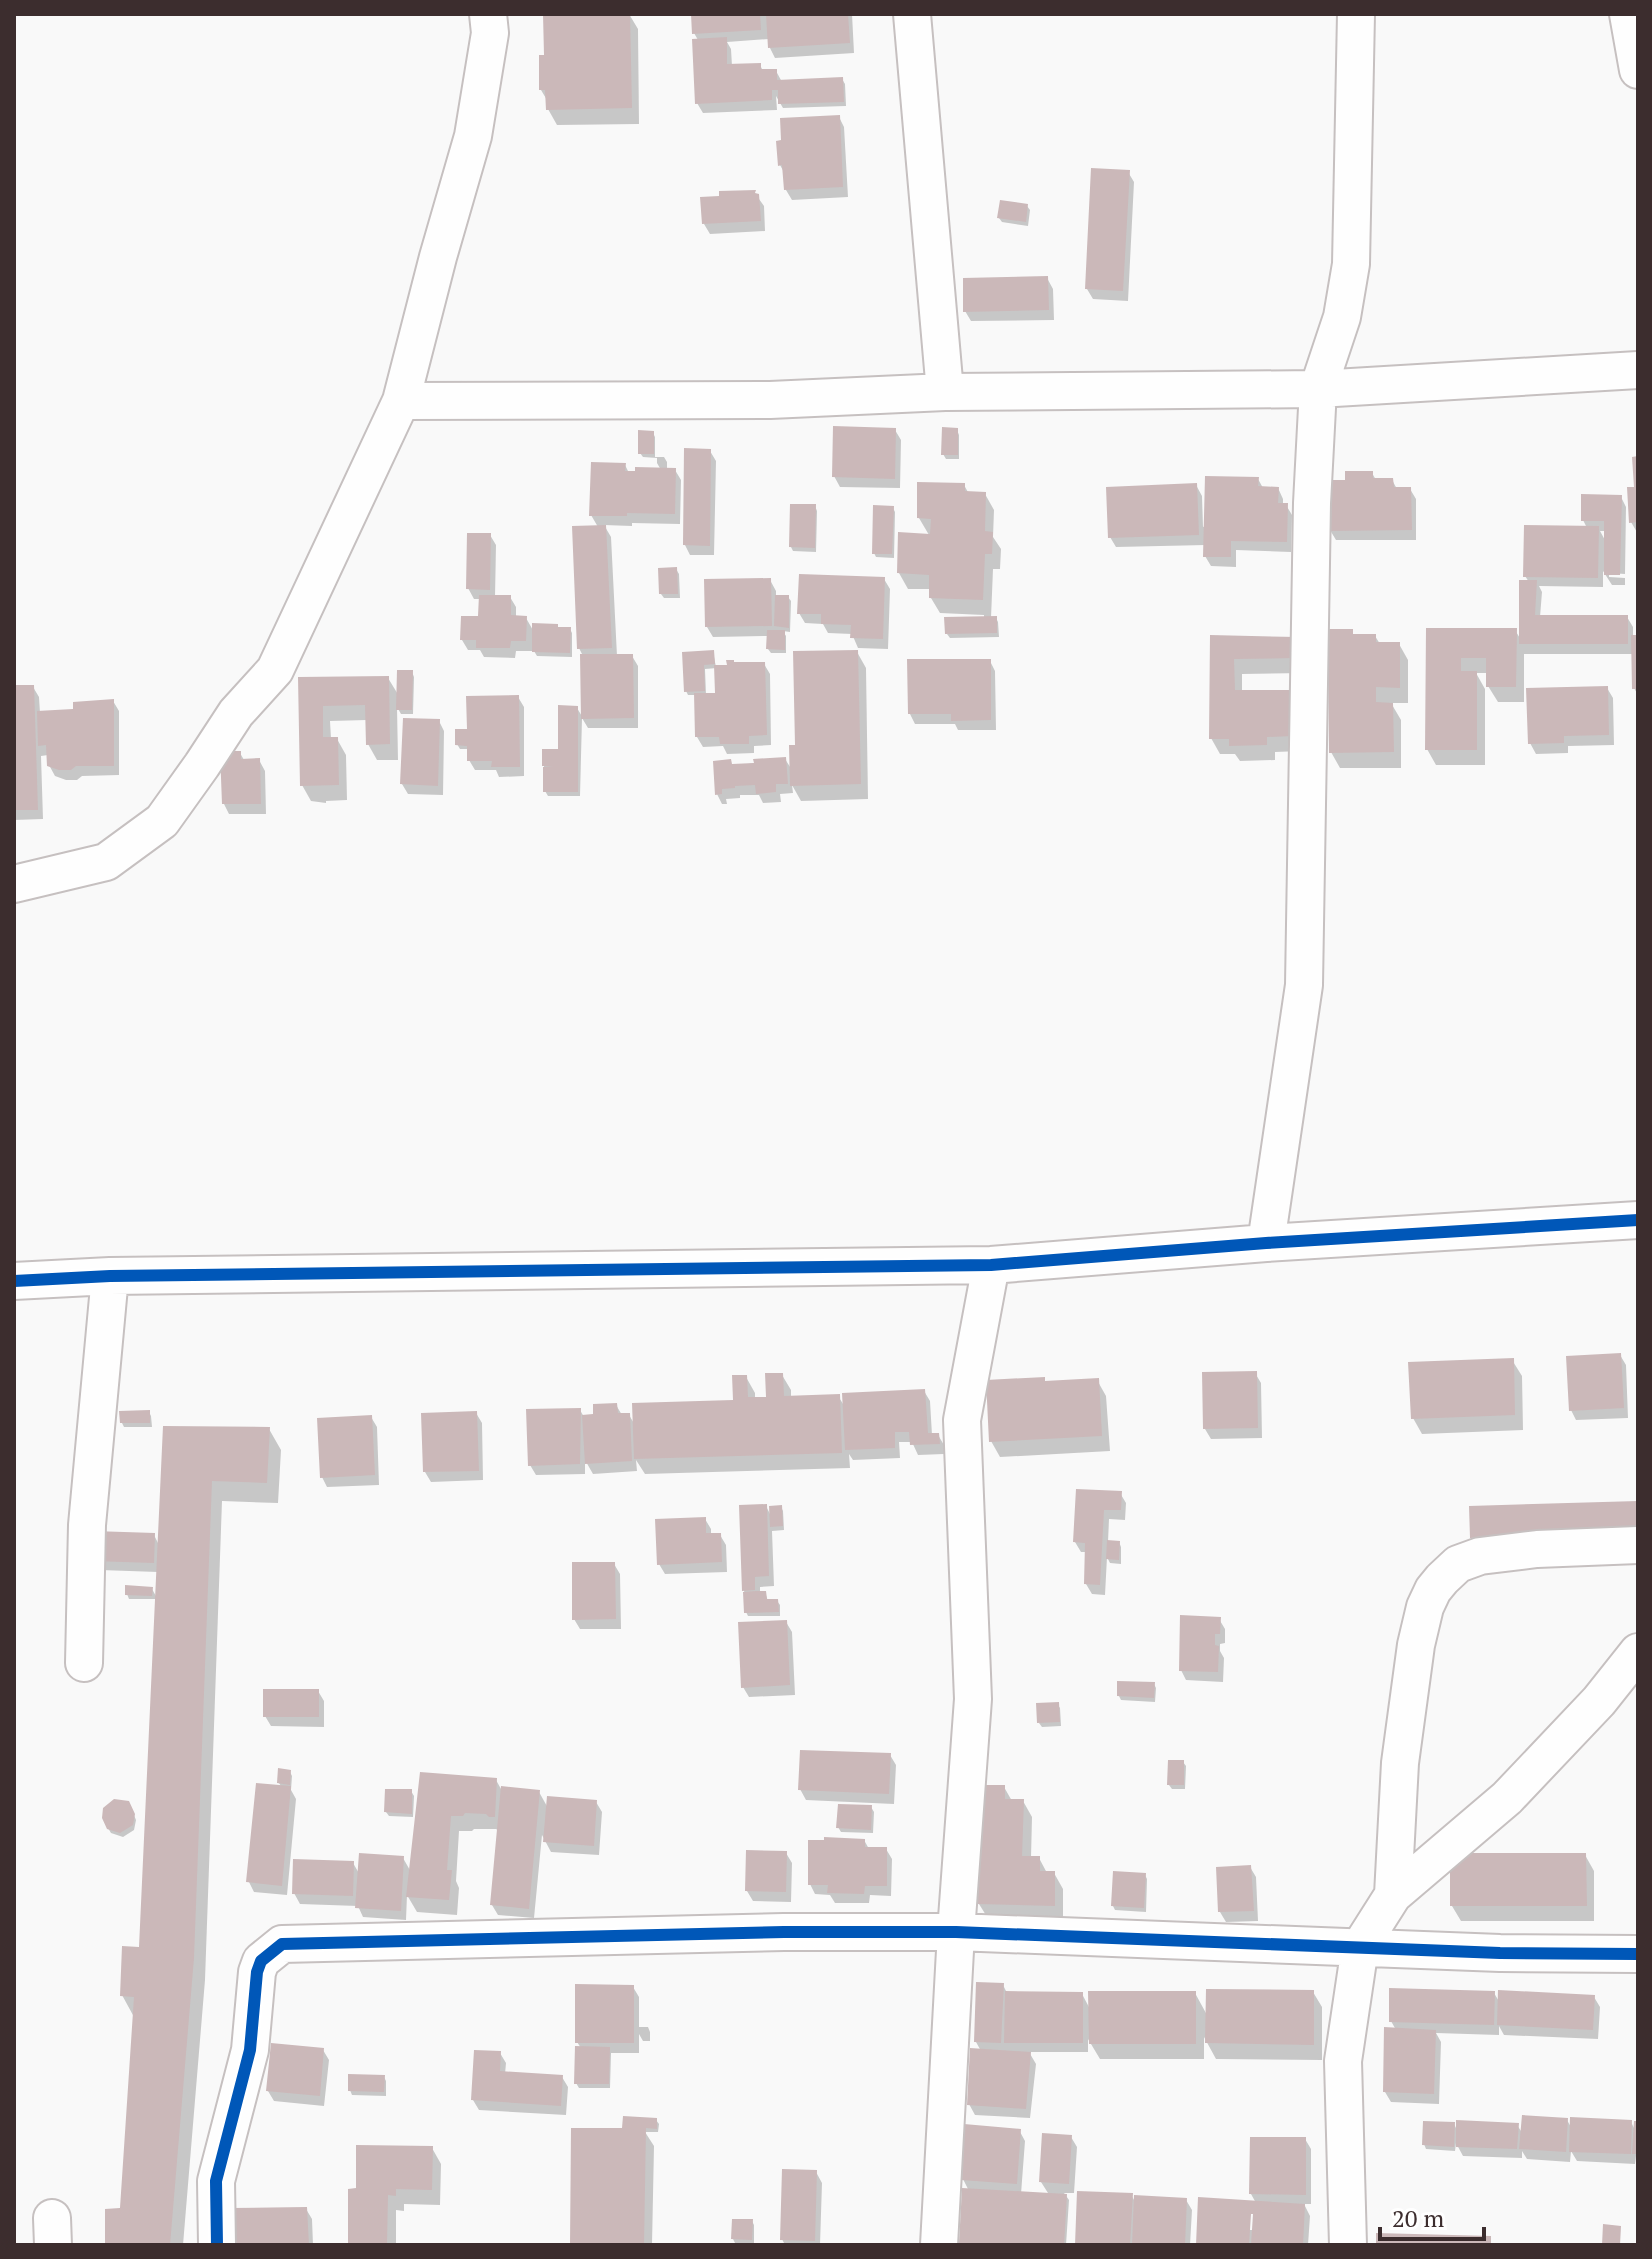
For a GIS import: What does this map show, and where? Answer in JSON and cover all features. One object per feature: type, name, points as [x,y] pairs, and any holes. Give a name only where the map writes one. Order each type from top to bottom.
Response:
[{"type":"street","points":[[14,884],[106,862],[162,821],[236,713],[275,670],[401,401],[473,136],[490,33],[488,14]]},
{"type":"street","points":[[912,14],[945,392]]},
{"type":"street","points":[[1266,1243],[1304,985],[1312,503],[1318,389],[1342,317],[1351,264],[1356,14]]},
{"type":"street","points":[[1628,14],[1638,70]]},
{"type":"street","points":[[401,401],[770,400],[945,392],[1318,389],[1638,370]]},
{"type":"street","points":[[14,1281],[110,1276],[991,1265],[1266,1243],[1638,1220]]},
{"type":"street","points":[[939,2245],[956,1932],[973,1699],[962,1420],[991,1265]]},
{"type":"street","points":[[84,1663],[87,1525],[110,1276]]},
{"type":"street","points":[[1393,1895],[1405,1723],[1416,1645],[1425,1607],[1433,1590],[1458,1564],[1480,1556],[1537,1549],[1638,1545]]},
{"type":"street","points":[[1348,2245],[1343,2061],[1360,1947],[1393,1895],[1507,1798],[1599,1701],[1638,1652]]},
{"type":"street","points":[[217,2245],[216,2181],[250,2050],[257,1972],[261,1961],[282,1944],[784,1932],[956,1932],[1500,1953],[1638,1954]]},
{"type":"building","points":[[543,14],[630,14],[632,108],[546,110],[545,90],[539,90],[539,55],[544,55]]},
{"type":"building","points":[[691,14],[760,14],[761,30],[692,34]]},
{"type":"building","points":[[766,14],[848,14],[850,43],[768,48]]},
{"type":"building","points":[[727,37],[727,64],[761,63],[761,69],[777,69],[777,80],[843,77],[844,102],[778,104],[778,90],[772,90],[772,100],[695,104],[692,39]]},
{"type":"building","points":[[840,115],[843,187],[784,190],[776,141],[781,140],[780,118]]},
{"type":"building","points":[[1091,168],[1130,170],[1123,291],[1085,289]]},
{"type":"building","points":[[756,190],[761,221],[702,224],[700,197],[719,196],[719,191]]},
{"type":"building","points":[[1000,200],[1028,204],[1026,222],[997,218]]},
{"type":"building","points":[[1048,276],[1049,310],[963,312],[963,278]]},
{"type":"building","points":[[833,426],[896,428],[895,479],[832,477]]},
{"type":"building","points":[[942,427],[958,428],[958,455],[941,455]]},
{"type":"building","points":[[638,430],[654,431],[654,454],[638,454]]},
{"type":"building","points":[[684,448],[711,449],[710,546],[683,545]]},
{"type":"building","points":[[1638,456],[1638,522],[1629,523],[1627,487],[1634,487],[1632,457]]},
{"type":"building","points":[[591,462],[626,463],[625,471],[635,471],[635,467],[676,468],[675,514],[589,516]]},
{"type":"building","points":[[1345,471],[1373,471],[1373,478],[1393,478],[1394,487],[1411,487],[1412,530],[1328,531],[1328,480],[1345,480]]},
{"type":"building","points":[[1205,476],[1259,477],[1258,486],[1279,487],[1278,503],[1288,503],[1287,542],[1231,541],[1231,557],[1203,557]]},
{"type":"building","points":[[917,482],[965,483],[965,491],[986,492],[985,531],[993,532],[992,554],[985,554],[983,600],[929,598],[929,575],[897,573],[898,532],[930,534],[931,519],[917,518]]},
{"type":"building","points":[[1197,483],[1199,535],[1108,538],[1106,487]]},
{"type":"building","points":[[1581,494],[1622,495],[1620,575],[1604,575],[1604,521],[1581,521]]},
{"type":"building","points":[[790,504],[816,504],[815,548],[789,547]]},
{"type":"building","points":[[873,505],[894,506],[892,554],[872,554]]},
{"type":"building","points":[[606,525],[612,648],[577,649],[572,526]]},
{"type":"building","points":[[1524,525],[1599,526],[1598,578],[1523,577]]},
{"type":"building","points":[[467,533],[491,533],[490,590],[466,589]]},
{"type":"building","points":[[677,567],[678,594],[659,594],[658,568]]},
{"type":"building","points":[[799,574],[885,577],[883,639],[850,638],[851,625],[821,624],[821,614],[797,614]]},
{"type":"building","points":[[771,578],[772,626],[705,627],[704,579]]},
{"type":"building","points":[[1519,580],[1537,580],[1535,615],[1628,615],[1628,644],[1519,644]]},
{"type":"building","points":[[479,595],[511,595],[511,615],[527,616],[526,641],[511,641],[510,648],[476,648],[476,640],[460,640],[461,616],[478,616]]},
{"type":"building","points":[[775,595],[789,595],[789,628],[774,626]]},
{"type":"building","points":[[997,616],[997,633],[945,634],[944,617]]},
{"type":"building","points":[[532,623],[571,627],[570,653],[532,652]]},
{"type":"building","points":[[1426,628],[1517,628],[1516,687],[1486,687],[1486,658],[1461,658],[1461,671],[1477,671],[1477,750],[1425,750]]},
{"type":"building","points":[[1328,629],[1353,629],[1353,634],[1376,634],[1376,642],[1400,642],[1400,688],[1376,687],[1376,702],[1393,703],[1394,752],[1329,753]]},
{"type":"building","points":[[767,630],[785,630],[785,650],[766,649]]},
{"type":"building","points":[[1210,635],[1297,637],[1297,658],[1234,659],[1235,690],[1292,690],[1293,736],[1267,737],[1267,745],[1229,746],[1229,739],[1209,739]]},
{"type":"building","points":[[1631,635],[1638,635],[1638,689],[1632,689]]},
{"type":"building","points":[[714,650],[715,664],[704,665],[705,691],[684,692],[682,652]]},
{"type":"building","points":[[858,650],[861,784],[790,786],[789,745],[795,745],[793,651]]},
{"type":"building","points":[[580,654],[633,654],[634,718],[581,719]]},
{"type":"building","points":[[907,659],[991,659],[991,720],[951,721],[951,714],[908,714]]},
{"type":"building","points":[[726,660],[765,662],[767,735],[749,736],[749,744],[720,744],[719,737],[695,737],[694,693],[715,693],[714,665],[727,665]]},
{"type":"building","points":[[397,670],[413,670],[412,710],[396,710]]},
{"type":"building","points":[[389,676],[390,744],[366,745],[365,705],[323,706],[323,737],[338,737],[339,785],[300,786],[298,677]]},
{"type":"building","points":[[14,685],[34,685],[38,810],[14,810]]},
{"type":"building","points":[[1608,686],[1609,735],[1564,736],[1564,743],[1528,744],[1526,688]]},
{"type":"building","points":[[519,695],[520,767],[491,767],[492,761],[467,761],[467,746],[455,745],[455,729],[467,729],[466,696]]},
{"type":"building","points":[[114,699],[114,766],[76,766],[71,770],[59,770],[47,766],[46,745],[38,746],[37,711],[73,709],[73,702]]},
{"type":"building","points":[[558,705],[578,706],[578,792],[543,792],[543,767],[553,766],[542,766],[542,749],[558,749]]},
{"type":"building","points":[[403,718],[440,719],[438,786],[400,784]]},
{"type":"building","points":[[220,751],[241,751],[241,759],[260,758],[261,804],[222,804]]},
{"type":"building","points":[[786,757],[788,784],[776,784],[776,792],[756,794],[755,785],[722,789],[722,794],[715,795],[713,761],[731,759],[732,764],[754,763],[753,759]]},
{"type":"building","points":[[1621,1353],[1624,1408],[1569,1411],[1566,1356]]},
{"type":"building","points":[[1514,1358],[1515,1415],[1411,1419],[1408,1362]]},
{"type":"building","points":[[1257,1371],[1258,1428],[1203,1429],[1202,1372]]},
{"type":"building","points":[[765,1373],[783,1373],[784,1396],[840,1394],[842,1453],[634,1459],[632,1403],[733,1400],[732,1375],[747,1375],[748,1397],[766,1397]]},
{"type":"building","points":[[1045,1377],[1045,1381],[1099,1378],[1102,1436],[989,1442],[986,1380]]},
{"type":"building","points":[[925,1389],[928,1433],[939,1433],[940,1444],[910,1445],[909,1432],[895,1432],[895,1448],[845,1450],[842,1393]]},
{"type":"building","points":[[617,1403],[618,1413],[630,1413],[632,1461],[585,1464],[582,1415],[593,1414],[593,1404]]},
{"type":"building","points":[[581,1408],[580,1464],[528,1466],[526,1409]]},
{"type":"building","points":[[150,1410],[150,1423],[120,1423],[119,1411]]},
{"type":"building","points":[[477,1411],[479,1471],[423,1472],[421,1413]]},
{"type":"building","points":[[372,1415],[375,1475],[320,1478],[317,1418]]},
{"type":"building","points":[[163,1426],[270,1427],[267,1483],[212,1481],[194,1958],[170,2245],[105,2245],[105,2209],[120,2208],[134,1997],[120,1996],[122,1946],[139,1947]]},
{"type":"building","points":[[1076,1489],[1122,1491],[1121,1510],[1104,1510],[1100,1585],[1084,1584],[1085,1543],[1073,1542]]},
{"type":"building","points":[[1638,1501],[1638,1533],[1470,1538],[1469,1506]]},
{"type":"building","points":[[767,1504],[769,1576],[755,1577],[755,1590],[742,1591],[739,1505]]},
{"type":"building","points":[[782,1505],[783,1526],[770,1527],[769,1506]]},
{"type":"building","points":[[706,1517],[706,1533],[721,1533],[722,1562],[657,1565],[655,1519]]},
{"type":"building","points":[[93,1531],[155,1533],[154,1563],[92,1561]]},
{"type":"building","points":[[1107,1540],[1120,1541],[1119,1560],[1106,1559]]},
{"type":"building","points":[[572,1562],[615,1562],[616,1619],[572,1620]]},
{"type":"building","points":[[125,1585],[153,1587],[152,1596],[125,1595]]},
{"type":"building","points":[[766,1591],[767,1599],[778,1599],[779,1612],[744,1613],[743,1592]]},
{"type":"building","points":[[1180,1615],[1221,1617],[1220,1634],[1215,1634],[1215,1645],[1219,1646],[1218,1672],[1179,1671]]},
{"type":"building","points":[[787,1620],[790,1685],[741,1688],[738,1622]]},
{"type":"building","points":[[1117,1681],[1155,1682],[1154,1698],[1117,1696]]},
{"type":"building","points":[[263,1689],[319,1689],[319,1717],[263,1717]]},
{"type":"building","points":[[1059,1702],[1060,1722],[1037,1723],[1036,1703]]},
{"type":"building","points":[[800,1750],[891,1753],[889,1794],[798,1790]]},
{"type":"building","points":[[1168,1760],[1184,1760],[1184,1785],[1167,1785]]},
{"type":"building","points":[[278,1768],[291,1770],[290,1785],[277,1783]]},
{"type":"building","points":[[420,1772],[497,1778],[495,1817],[465,1813],[463,1816],[451,1816],[447,1870],[452,1870],[449,1900],[406,1897]]},
{"type":"building","points":[[256,1783],[291,1786],[282,1886],[246,1882]]},
{"type":"building","points":[[980,1785],[1005,1785],[1005,1799],[1024,1799],[1022,1856],[1040,1856],[1040,1871],[1055,1871],[1055,1906],[977,1904]]},
{"type":"building","points":[[501,1786],[540,1790],[529,1909],[490,1905]]},
{"type":"building","points":[[385,1789],[412,1789],[412,1814],[384,1812]]},
{"type":"building","points":[[547,1796],[597,1800],[594,1846],[543,1842]]},
{"type":"building","points":[[114,1799],[129,1801],[135,1814],[133,1825],[120,1833],[107,1829],[102,1818],[103,1808]]},
{"type":"building","points":[[838,1804],[872,1805],[871,1830],[836,1828]]},
{"type":"building","points":[[824,1837],[865,1839],[865,1847],[887,1847],[887,1886],[865,1886],[864,1894],[827,1893],[828,1885],[808,1885],[808,1840],[824,1840]]},
{"type":"building","points":[[746,1850],[787,1851],[786,1892],[745,1891]]},
{"type":"building","points":[[359,1853],[404,1856],[401,1911],[355,1908]]},
{"type":"building","points":[[1450,1853],[1586,1853],[1587,1906],[1450,1906]]},
{"type":"building","points":[[293,1859],[354,1861],[353,1896],[292,1894]]},
{"type":"building","points":[[1251,1865],[1254,1911],[1218,1912],[1216,1867]]},
{"type":"building","points":[[1113,1871],[1146,1873],[1144,1908],[1111,1906]]},
{"type":"building","points":[[976,1982],[1004,1983],[1001,2043],[974,2042]]},
{"type":"building","points":[[575,1984],[634,1985],[634,2043],[575,2043]]},
{"type":"building","points":[[1389,1988],[1495,1991],[1494,2025],[1389,2022]]},
{"type":"building","points":[[1206,1989],[1314,1990],[1314,2045],[1205,2043]]},
{"type":"building","points":[[1498,1990],[1595,1995],[1593,2030],[1497,2025]]},
{"type":"building","points":[[1005,1991],[1083,1992],[1083,2043],[1004,2043]]},
{"type":"building","points":[[1088,1991],[1196,1991],[1196,2044],[1089,2044]]},
{"type":"building","points":[[1384,2027],[1436,2030],[1434,2094],[1383,2092]]},
{"type":"building","points":[[271,2043],[324,2048],[320,2096],[266,2091]]},
{"type":"building","points":[[575,2046],[610,2047],[609,2084],[574,2084]]},
{"type":"building","points":[[970,2048],[1031,2052],[1026,2109],[967,2105]]},
{"type":"building","points":[[474,2050],[501,2051],[500,2071],[563,2075],[561,2106],[471,2100]]},
{"type":"building","points":[[348,2074],[385,2075],[384,2092],[348,2091]]},
{"type":"building","points":[[1522,2115],[1568,2118],[1566,2152],[1519,2149]]},
{"type":"building","points":[[623,2116],[657,2118],[657,2129],[646,2128],[644,2245],[570,2245],[571,2128],[622,2128]]},
{"type":"building","points":[[1570,2117],[1632,2120],[1631,2154],[1569,2152]]},
{"type":"building","points":[[1456,2120],[1519,2123],[1517,2149],[1456,2147]]},
{"type":"building","points":[[1423,2121],[1455,2122],[1454,2147],[1422,2145]]},
{"type":"building","points":[[1634,2121],[1638,2121],[1638,2154],[1632,2154]]},
{"type":"building","points":[[964,2124],[1021,2129],[1017,2184],[961,2180]]},
{"type":"building","points":[[1042,2133],[1072,2135],[1069,2184],[1039,2182]]},
{"type":"building","points":[[1250,2137],[1306,2137],[1306,2195],[1249,2194]]},
{"type":"building","points":[[356,2145],[433,2146],[432,2190],[396,2189],[396,2196],[388,2195],[387,2244],[348,2243],[348,2189],[356,2188]]},
{"type":"building","points":[[782,2169],[817,2170],[815,2241],[780,2240]]},
{"type":"building","points":[[962,2188],[1067,2194],[1064,2245],[959,2243]]},
{"type":"building","points":[[1077,2191],[1133,2193],[1130,2245],[1075,2245]]},
{"type":"building","points":[[1134,2195],[1187,2198],[1185,2245],[1132,2245]]},
{"type":"building","points":[[1198,2197],[1305,2204],[1303,2245],[1251,2245],[1251,2214],[1249,2245],[1196,2245]]},
{"type":"building","points":[[307,2207],[309,2245],[232,2245],[231,2208]]},
{"type":"building","points":[[732,2219],[753,2219],[752,2240],[731,2239]]},
{"type":"building","points":[[1603,2224],[1621,2226],[1620,2245],[1602,2245]]},
{"type":"building","points":[[1376,2233],[1491,2236],[1491,2245],[1376,2245]]},
{"type":"cycle path","points":[[14,1281],[110,1276],[991,1265],[1266,1243],[1638,1220]]},
{"type":"cycle path","points":[[217,2245],[216,2181],[250,2050],[257,1972],[261,1961],[282,1944],[784,1932],[956,1932],[1500,1953],[1638,1954]]}]
